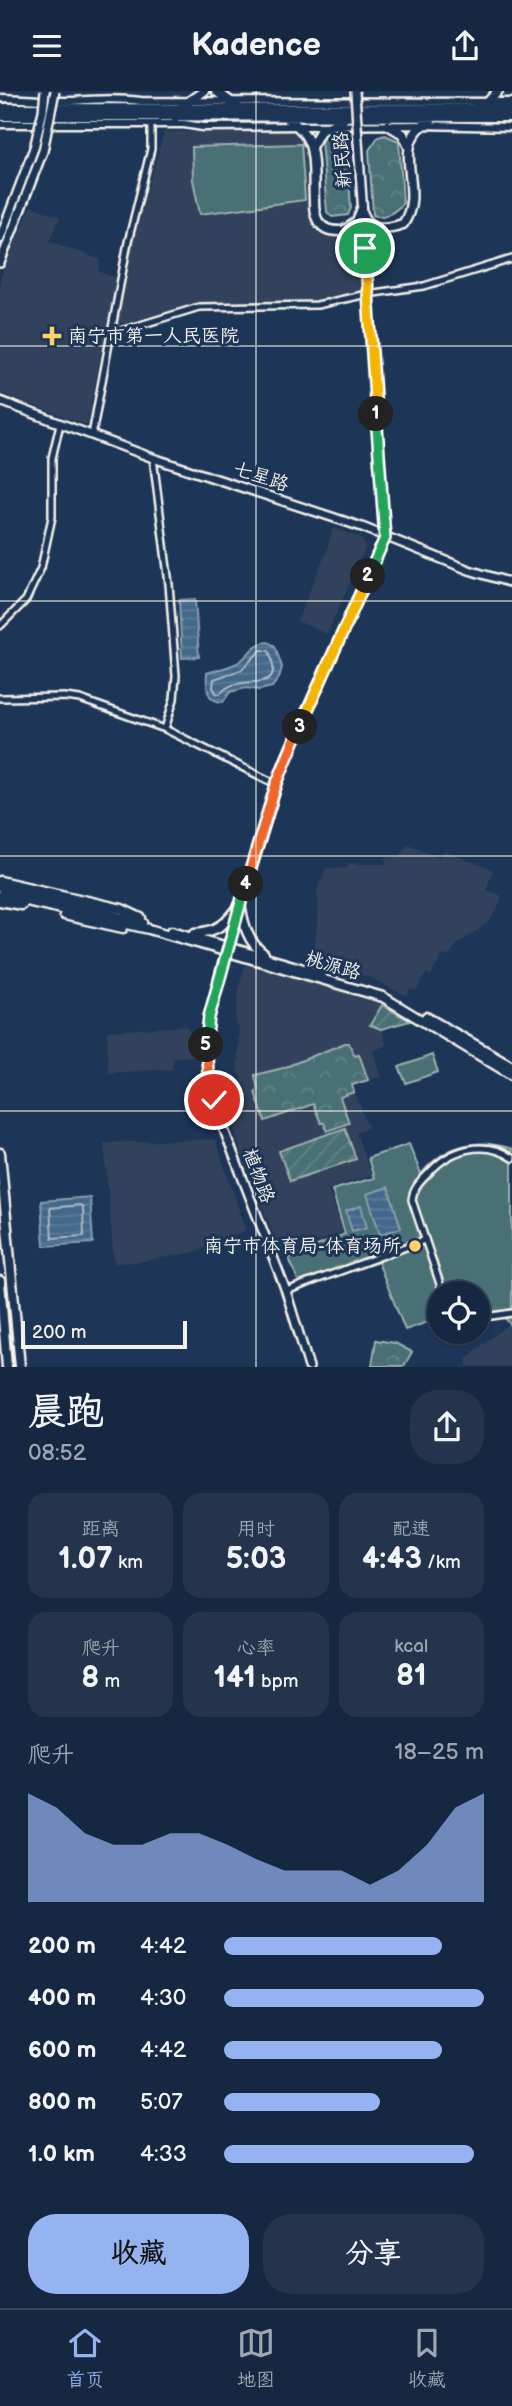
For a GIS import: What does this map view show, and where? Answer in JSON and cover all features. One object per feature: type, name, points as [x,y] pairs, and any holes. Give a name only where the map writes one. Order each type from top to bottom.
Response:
[{"type":"main road","points":[[0,238],[34,148],[45,91]]},
{"type":"main road","points":[[0,264],[43,152],[55,91]]},
{"type":"main road","points":[[177,108],[204,91]]},
{"type":"main road","points":[[216,91],[240,109]]},
{"type":"main road","name":"新民路","points":[[227,949],[284,763],[385,538],[355,91]]},
{"type":"main road","points":[[470,109],[488,102],[498,91]]},
{"type":"main road","points":[[0,108],[512,109]]},
{"type":"main road","points":[[0,116],[512,117]]},
{"type":"main road","points":[[283,117],[305,132],[312,147]]},
{"type":"main road","points":[[348,117],[316,134],[312,147],[316,218],[331,231],[343,231],[359,236],[365,248]]},
{"type":"main road","points":[[365,248],[368,236],[380,228],[403,224],[408,216],[411,200],[409,148],[412,134],[434,117]]},
{"type":"main road","points":[[388,125],[403,134],[409,148]]},
{"type":"main road","points":[[343,231],[358,222],[363,211]]},
{"type":"main road","points":[[363,211],[369,225],[380,228]]},
{"type":"main road","name":"七星路","points":[[0,401],[153,458],[362,527],[469,570],[512,583]]},
{"type":"main road","points":[[0,881],[122,909],[137,915],[149,927]]},
{"type":"main road","points":[[0,887],[130,922]]},
{"type":"main road","points":[[0,895],[130,922]]},
{"type":"main road","points":[[0,901],[108,925],[149,927]]},
{"type":"main road","points":[[184,934],[212,932],[222,927],[240,905]]},
{"type":"main road","points":[[240,905],[244,927],[249,937],[255,947],[269,958]]},
{"type":"main road","name":"桃源路","points":[[130,922],[383,997],[512,1075]]},
{"type":"main road","name":"桃源路","points":[[149,927],[184,934],[227,949],[269,958],[384,993],[512,1066]]},
{"type":"main road","name":"植物路","points":[[227,949],[205,1039],[209,1083],[242,1182],[286,1291],[309,1367]]},
{"type":"main road","points":[[0,1153],[20,1367]]},
{"type":"main road","points":[[0,1281],[7,1367]]},
{"type":"street","points":[[0,98],[40,101],[120,98],[141,101],[512,102]]},
{"type":"street","points":[[0,124],[512,127]]},
{"type":"street","points":[[92,435],[128,242],[151,149],[151,124]]},
{"type":"street","points":[[111,334],[199,307],[317,305],[424,286],[512,259]]},
{"type":"street","points":[[0,626],[26,600],[41,568],[52,517],[52,458],[60,423]]},
{"type":"street","points":[[153,458],[169,584],[176,677],[174,699],[165,729]]},
{"type":"street","points":[[0,698],[80,699],[165,729],[276,785]]},
{"type":"street","points":[[439,1281],[412,1200],[416,1187],[432,1169],[454,1153],[471,1148],[503,1152],[512,1158]]},
{"type":"street","points":[[286,1291],[425,1240]]},
{"type":"street","points":[[490,1316],[512,1313]]},
{"type":"shaded area","points":[[291,131],[301,135],[307,144],[311,213],[317,227],[330,235],[348,236],[356,244],[362,291],[315,301],[196,303],[116,326],[132,245],[164,132]]},
{"type":"shaded area","name":"南宁市第一人民医院","points":[[31,206],[60,217],[50,241],[101,260],[98,271],[116,278],[87,425],[0,393],[0,279]]},
{"type":"shaded area","points":[[333,528],[362,538],[366,547],[327,634],[297,621],[327,550]]},
{"type":"shaded area","points":[[408,844],[440,857],[444,851],[493,870],[486,890],[502,896],[488,923],[456,945],[449,957],[443,955],[431,975],[426,973],[416,991],[410,989],[407,996],[368,977],[313,961],[319,906],[317,891],[326,868],[348,868],[348,864],[386,864],[386,857],[399,857]]},
{"type":"shaded area","points":[[246,962],[374,1000],[411,1021],[382,1030],[386,1045],[373,1051],[381,1076],[353,1086],[368,1128],[356,1133],[371,1175],[328,1189],[343,1232],[282,1256],[241,1152],[224,1093],[235,1087],[242,1077],[237,1072],[239,1026],[235,1025],[240,983]]},
{"type":"shaded area","points":[[187,1026],[188,1031],[200,1030],[197,1056],[173,1057],[173,1069],[108,1073],[107,1031]]},
{"type":"shaded area","points":[[215,1139],[246,1230],[195,1252],[138,1262],[114,1263],[104,1143]]},
{"type":"shaded area","points":[[510,1324],[512,1366],[466,1366],[467,1358],[483,1344],[490,1344],[490,1339]]},
{"type":"green space","points":[[346,133],[351,208],[348,215],[332,217],[327,212],[321,141],[327,134]]},
{"type":"green space","points":[[385,135],[399,141],[403,203],[390,214],[378,216],[373,215],[369,150],[378,137]]},
{"type":"green space","points":[[301,144],[305,200],[200,214],[193,180],[192,147]]},
{"type":"green space","points":[[382,1005],[410,1021],[381,1029],[370,1025]]},
{"type":"green space","points":[[349,1043],[354,1055],[359,1054],[368,1080],[352,1085],[354,1092],[340,1097],[349,1123],[327,1131],[313,1104],[265,1121],[255,1092],[258,1090],[255,1075],[283,1068]]},
{"type":"green space","points":[[432,1055],[438,1072],[406,1083],[399,1067]]},
{"type":"green space","points":[[345,1128],[356,1159],[290,1181],[279,1151]]},
{"type":"green space","name":"南宁市体育局-体育场所","points":[[409,1144],[421,1174],[440,1156],[462,1146],[486,1144],[512,1149],[512,1326],[504,1317],[490,1317],[490,1281],[427,1281],[427,1322],[405,1330],[378,1262],[301,1288],[289,1258],[345,1234],[332,1190],[374,1178],[368,1158]]},
{"type":"green space","points":[[376,1340],[395,1343],[412,1352],[404,1366],[372,1366]]},
{"type":"water","points":[[195,599],[199,657],[182,658],[179,600]]},
{"type":"water","points":[[268,642],[275,646],[282,667],[279,678],[272,687],[230,692],[223,702],[210,697],[207,673],[235,664],[258,645]]},
{"type":"water","points":[[388,1187],[401,1228],[380,1234],[367,1194]]},
{"type":"water","points":[[90,1197],[93,1243],[44,1246],[41,1201]]},
{"type":"water","points":[[361,1206],[367,1227],[352,1231],[346,1211]]},
{"type":"place","name":"南宁市第一人民医院","points":[[52,336]]},
{"type":"place","name":"南宁市体育局-体育场所","points":[[415,1246]]},
{"type":"route","points":[[214,1100],[206,1061],[205,1039],[209,1017],[276,785],[385,538],[365,248]]}]
